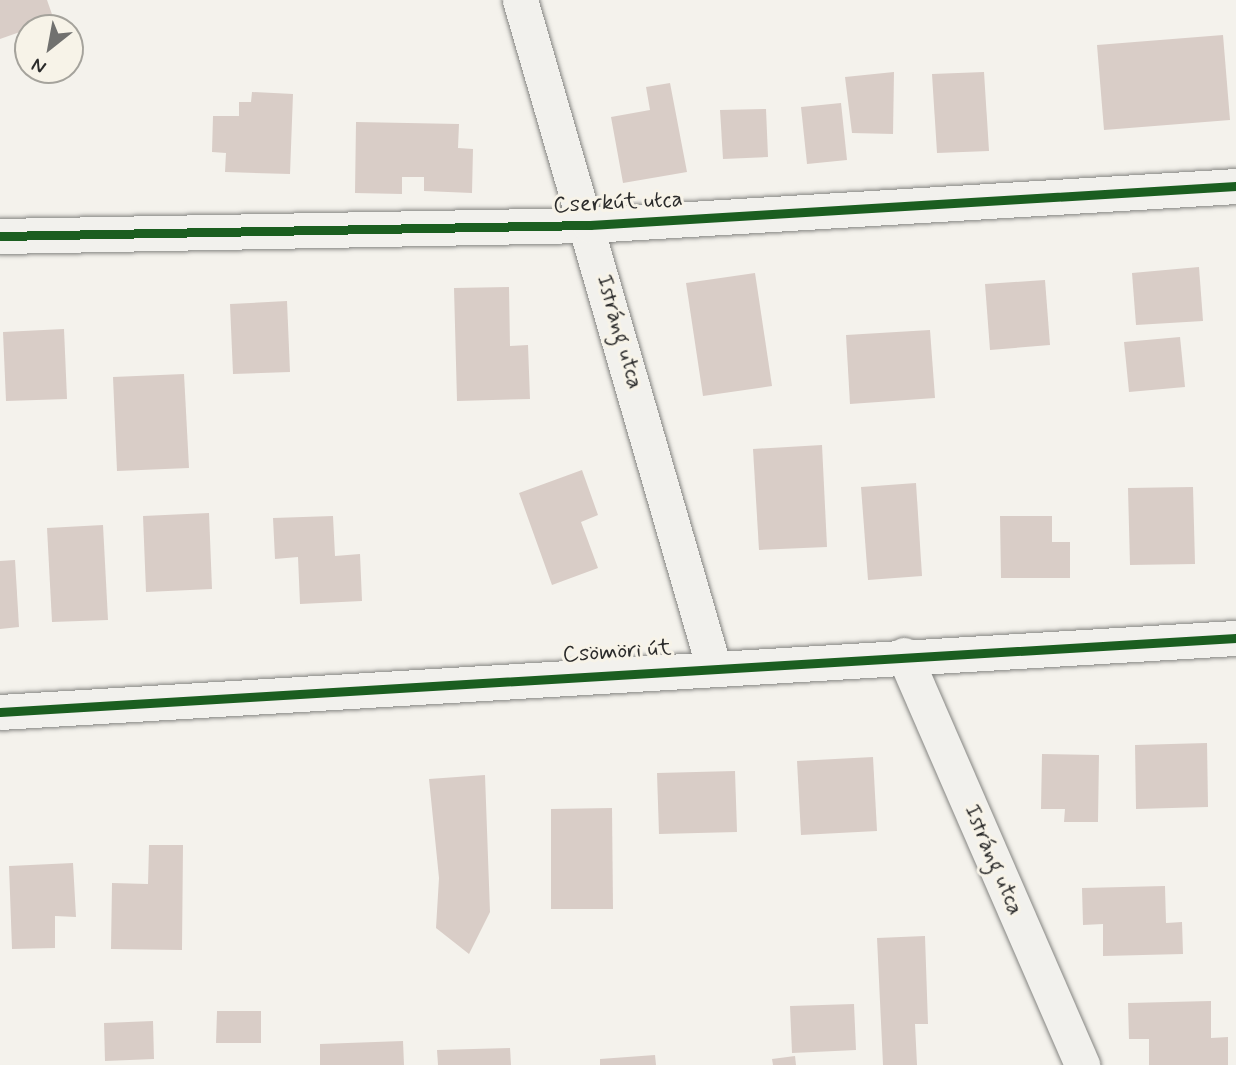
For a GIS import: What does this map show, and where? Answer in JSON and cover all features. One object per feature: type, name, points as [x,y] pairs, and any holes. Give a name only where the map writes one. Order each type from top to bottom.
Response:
[{"type":"street","name":"Istráng utca","points":[[520,0],[590,225],[713,665]]},
{"type":"street","name":"Cserkút utca","points":[[0,236],[590,225],[1236,186]]},
{"type":"street","name":"Csömöri út","points":[[0,712],[713,665],[1236,638]]},
{"type":"street","name":"Istráng utca","points":[[904,655],[1082,1065]]},
{"type":"building","points":[[0,0],[47,0],[52,14],[14,14],[14,34],[0,39]]},
{"type":"building","points":[[1223,35],[1230,120],[1104,130],[1097,45]]},
{"type":"building","points":[[894,72],[893,134],[852,133],[845,77]]},
{"type":"building","points":[[984,72],[989,151],[937,153],[932,74]]},
{"type":"building","points":[[670,83],[687,172],[623,183],[611,117],[650,110],[646,87]]},
{"type":"building","points":[[252,92],[293,94],[290,174],[225,172],[226,153],[212,152],[213,116],[239,116],[239,102],[251,102]]},
{"type":"building","points":[[841,103],[847,160],[807,164],[801,107]]},
{"type":"building","points":[[766,109],[768,157],[723,159],[720,110]]},
{"type":"building","points":[[356,122],[459,124],[458,148],[473,149],[472,193],[424,191],[424,177],[402,177],[402,194],[355,193]]},
{"type":"building","points":[[1199,267],[1203,321],[1136,325],[1132,273]]},
{"type":"building","points":[[755,273],[772,386],[703,396],[686,283]]},
{"type":"building","points":[[1045,280],[1050,345],[990,350],[985,284]]},
{"type":"building","points":[[509,287],[510,346],[528,345],[530,399],[457,401],[454,288]]},
{"type":"building","points":[[287,301],[290,372],[233,374],[230,304]]},
{"type":"building","points":[[64,329],[67,399],[6,401],[3,332]]},
{"type":"building","points":[[930,330],[935,398],[850,404],[846,335]]},
{"type":"building","points":[[1180,337],[1185,387],[1129,392],[1124,342]]},
{"type":"building","points":[[184,374],[189,468],[117,471],[113,377]]},
{"type":"building","points":[[822,445],[827,547],[759,550],[753,449]]},
{"type":"building","points":[[582,470],[598,515],[581,522],[598,568],[552,585],[519,493]]},
{"type":"building","points":[[916,483],[922,576],[868,580],[861,487]]},
{"type":"building","points":[[1193,487],[1195,564],[1130,565],[1128,488]]},
{"type":"building","points":[[209,513],[212,589],[146,592],[143,516]]},
{"type":"building","points":[[333,516],[335,556],[360,554],[362,601],[300,604],[298,557],[275,559],[273,518]]},
{"type":"building","points":[[1000,516],[1052,516],[1052,542],[1070,542],[1070,578],[1001,578]]},
{"type":"building","points":[[103,525],[108,620],[52,622],[47,528]]},
{"type":"building","points":[[15,560],[19,627],[0,629],[0,561]]},
{"type":"building","points":[[1207,743],[1208,807],[1136,809],[1135,745]]},
{"type":"building","points":[[1042,754],[1099,755],[1098,822],[1064,822],[1065,809],[1041,809]]},
{"type":"building","points":[[873,757],[877,831],[801,835],[797,761]]},
{"type":"building","points":[[735,771],[737,832],[659,834],[657,773]]},
{"type":"building","points":[[485,775],[490,912],[469,954],[436,928],[439,878],[429,779]]},
{"type":"building","points":[[612,808],[613,909],[551,909],[551,809]]},
{"type":"building","points":[[149,845],[183,845],[182,950],[111,949],[112,883],[148,884]]},
{"type":"building","points":[[73,863],[76,917],[55,916],[55,948],[12,949],[9,866]]},
{"type":"building","points":[[1165,886],[1166,923],[1182,922],[1183,954],[1103,956],[1103,924],[1083,925],[1082,888]]},
{"type":"building","points":[[925,936],[928,1024],[915,1024],[917,1065],[883,1065],[877,938]]},
{"type":"building","points":[[1211,1001],[1211,1038],[1228,1037],[1228,1065],[1149,1065],[1149,1039],[1129,1039],[1128,1003]]},
{"type":"building","points":[[854,1004],[856,1050],[792,1053],[790,1006]]},
{"type":"building","points":[[217,1011],[261,1011],[261,1043],[216,1043]]},
{"type":"building","points":[[153,1021],[154,1059],[105,1061],[104,1023]]},
{"type":"building","points":[[403,1041],[404,1065],[320,1065],[320,1044]]},
{"type":"building","points":[[510,1048],[511,1065],[438,1065],[437,1050]]},
{"type":"building","points":[[655,1055],[656,1065],[600,1065],[600,1059]]},
{"type":"building","points":[[795,1056],[796,1065],[773,1065],[772,1059]]},
{"type":"cycle path","points":[[0,236],[590,225],[1236,186]]},
{"type":"cycle path","points":[[0,712],[1236,638]]}]
